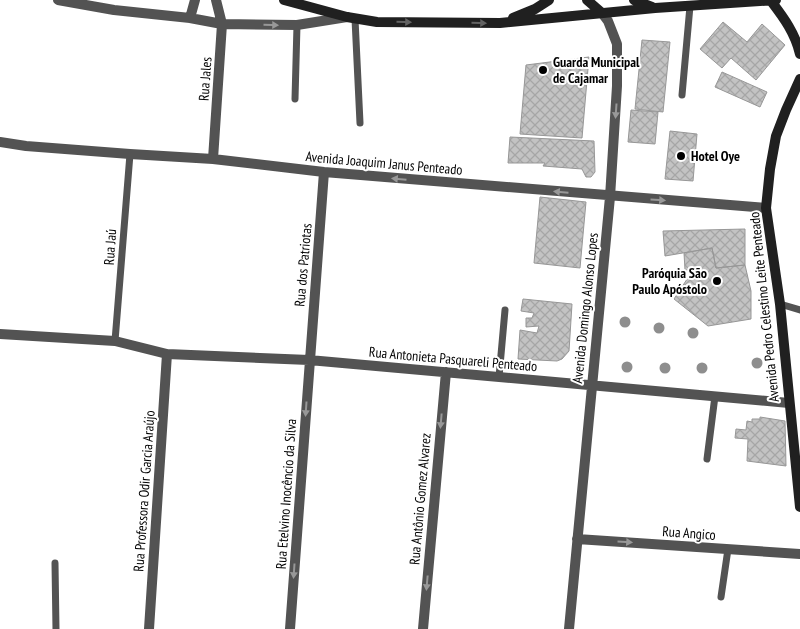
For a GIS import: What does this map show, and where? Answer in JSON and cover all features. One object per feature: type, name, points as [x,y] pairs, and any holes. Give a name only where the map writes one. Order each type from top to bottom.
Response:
[{"type":"street","points":[[58,0],[114,10],[190,18],[222,24],[297,25],[351,18]]},
{"type":"street","points":[[190,18],[195,0]]},
{"type":"street","name":"Rua Jales","points":[[214,159],[222,24],[216,0]]},
{"type":"street","points":[[284,0],[351,18],[377,22],[500,24],[655,8],[774,1],[789,24],[800,54]]},
{"type":"street","points":[[500,24],[535,9],[549,0]]},
{"type":"street","name":"Avenida Domingo Alonso Lopes","points":[[569,629],[610,196],[617,86],[617,44],[608,21],[587,0]]},
{"type":"street","points":[[634,0],[655,8]]},
{"type":"street","name":"Avenida Pedro Celestino Leite Penteado","points":[[800,80],[776,136],[766,208],[780,304],[789,403],[796,434],[800,507]]},
{"type":"street","name":"Avenida Joaquim Janus Penteado","points":[[0,142],[26,146],[214,159],[324,172],[766,208]]},
{"type":"street","name":"Rua dos Patriotas","points":[[309,360],[324,172]]},
{"type":"street","name":"Rua Antonieta Pasquareli Penteado","points":[[0,334],[116,341],[167,354],[309,360],[789,403]]},
{"type":"street","name":"Rua Professora Odir Garcia Araújo","points":[[149,629],[167,354]]},
{"type":"street","name":"Rua Etelvino Inocêncio da Silva","points":[[290,629],[309,360]]},
{"type":"street","name":"Rua Antônio Gomez Alvarez","points":[[423,629],[446,372]]},
{"type":"street","name":"Rua Angico","points":[[577,539],[800,554]]},
{"type":"lane","points":[[682,95],[690,6]]},
{"type":"lane","points":[[351,18],[360,122]]},
{"type":"lane","points":[[295,99],[297,25]]},
{"type":"lane","name":"Rua Jaú","points":[[116,341],[130,154]]},
{"type":"lane","points":[[780,304],[800,310]]},
{"type":"lane","points":[[500,377],[505,310]]},
{"type":"lane","points":[[707,459],[715,396]]},
{"type":"lane","points":[[721,597],[728,549]]},
{"type":"lane","points":[[55,563],[56,629]]},
{"type":"building","points":[[723,22],[747,42],[762,24],[785,45],[756,80],[731,58],[722,68],[700,49]]},
{"type":"building","points":[[642,40],[670,42],[663,112],[635,109]]},
{"type":"building","points":[[589,57],[582,138],[520,134],[526,65]]},
{"type":"building","points":[[722,72],[767,92],[760,107],[715,87]]},
{"type":"building","points":[[631,110],[658,112],[655,144],[628,142]]},
{"type":"building","name":"Hotel Oye","points":[[670,131],[697,134],[693,181],[665,179]]},
{"type":"building","points":[[510,137],[594,141],[595,172],[591,177],[586,177],[582,169],[543,166],[545,163],[508,163]]},
{"type":"building","points":[[540,197],[586,202],[580,268],[534,263]]},
{"type":"building","points":[[745,229],[745,265],[716,268],[712,248],[665,256],[663,231]]},
{"type":"building","name":"Paróquia São Paulo Apóstolo","points":[[712,248],[716,268],[745,265],[751,291],[751,319],[708,326],[674,299],[693,270],[685,270],[684,253]]},
{"type":"building","points":[[523,299],[572,304],[569,351],[562,359],[557,361],[518,359],[520,330],[537,333],[539,326],[526,327],[526,318],[532,318],[534,313],[521,311]]},
{"type":"building","points":[[760,417],[785,421],[786,466],[747,461],[748,439],[735,438],[736,429],[746,430],[747,421],[752,422],[752,419],[760,419]]},
{"type":"place","name":"Guarda Municipal de Cajamar","points":[[543,70]]},
{"type":"place","name":"Hotel Oye","points":[[681,156]]},
{"type":"place","name":"Paróquia São Paulo Apóstolo","points":[[717,281]]}]
